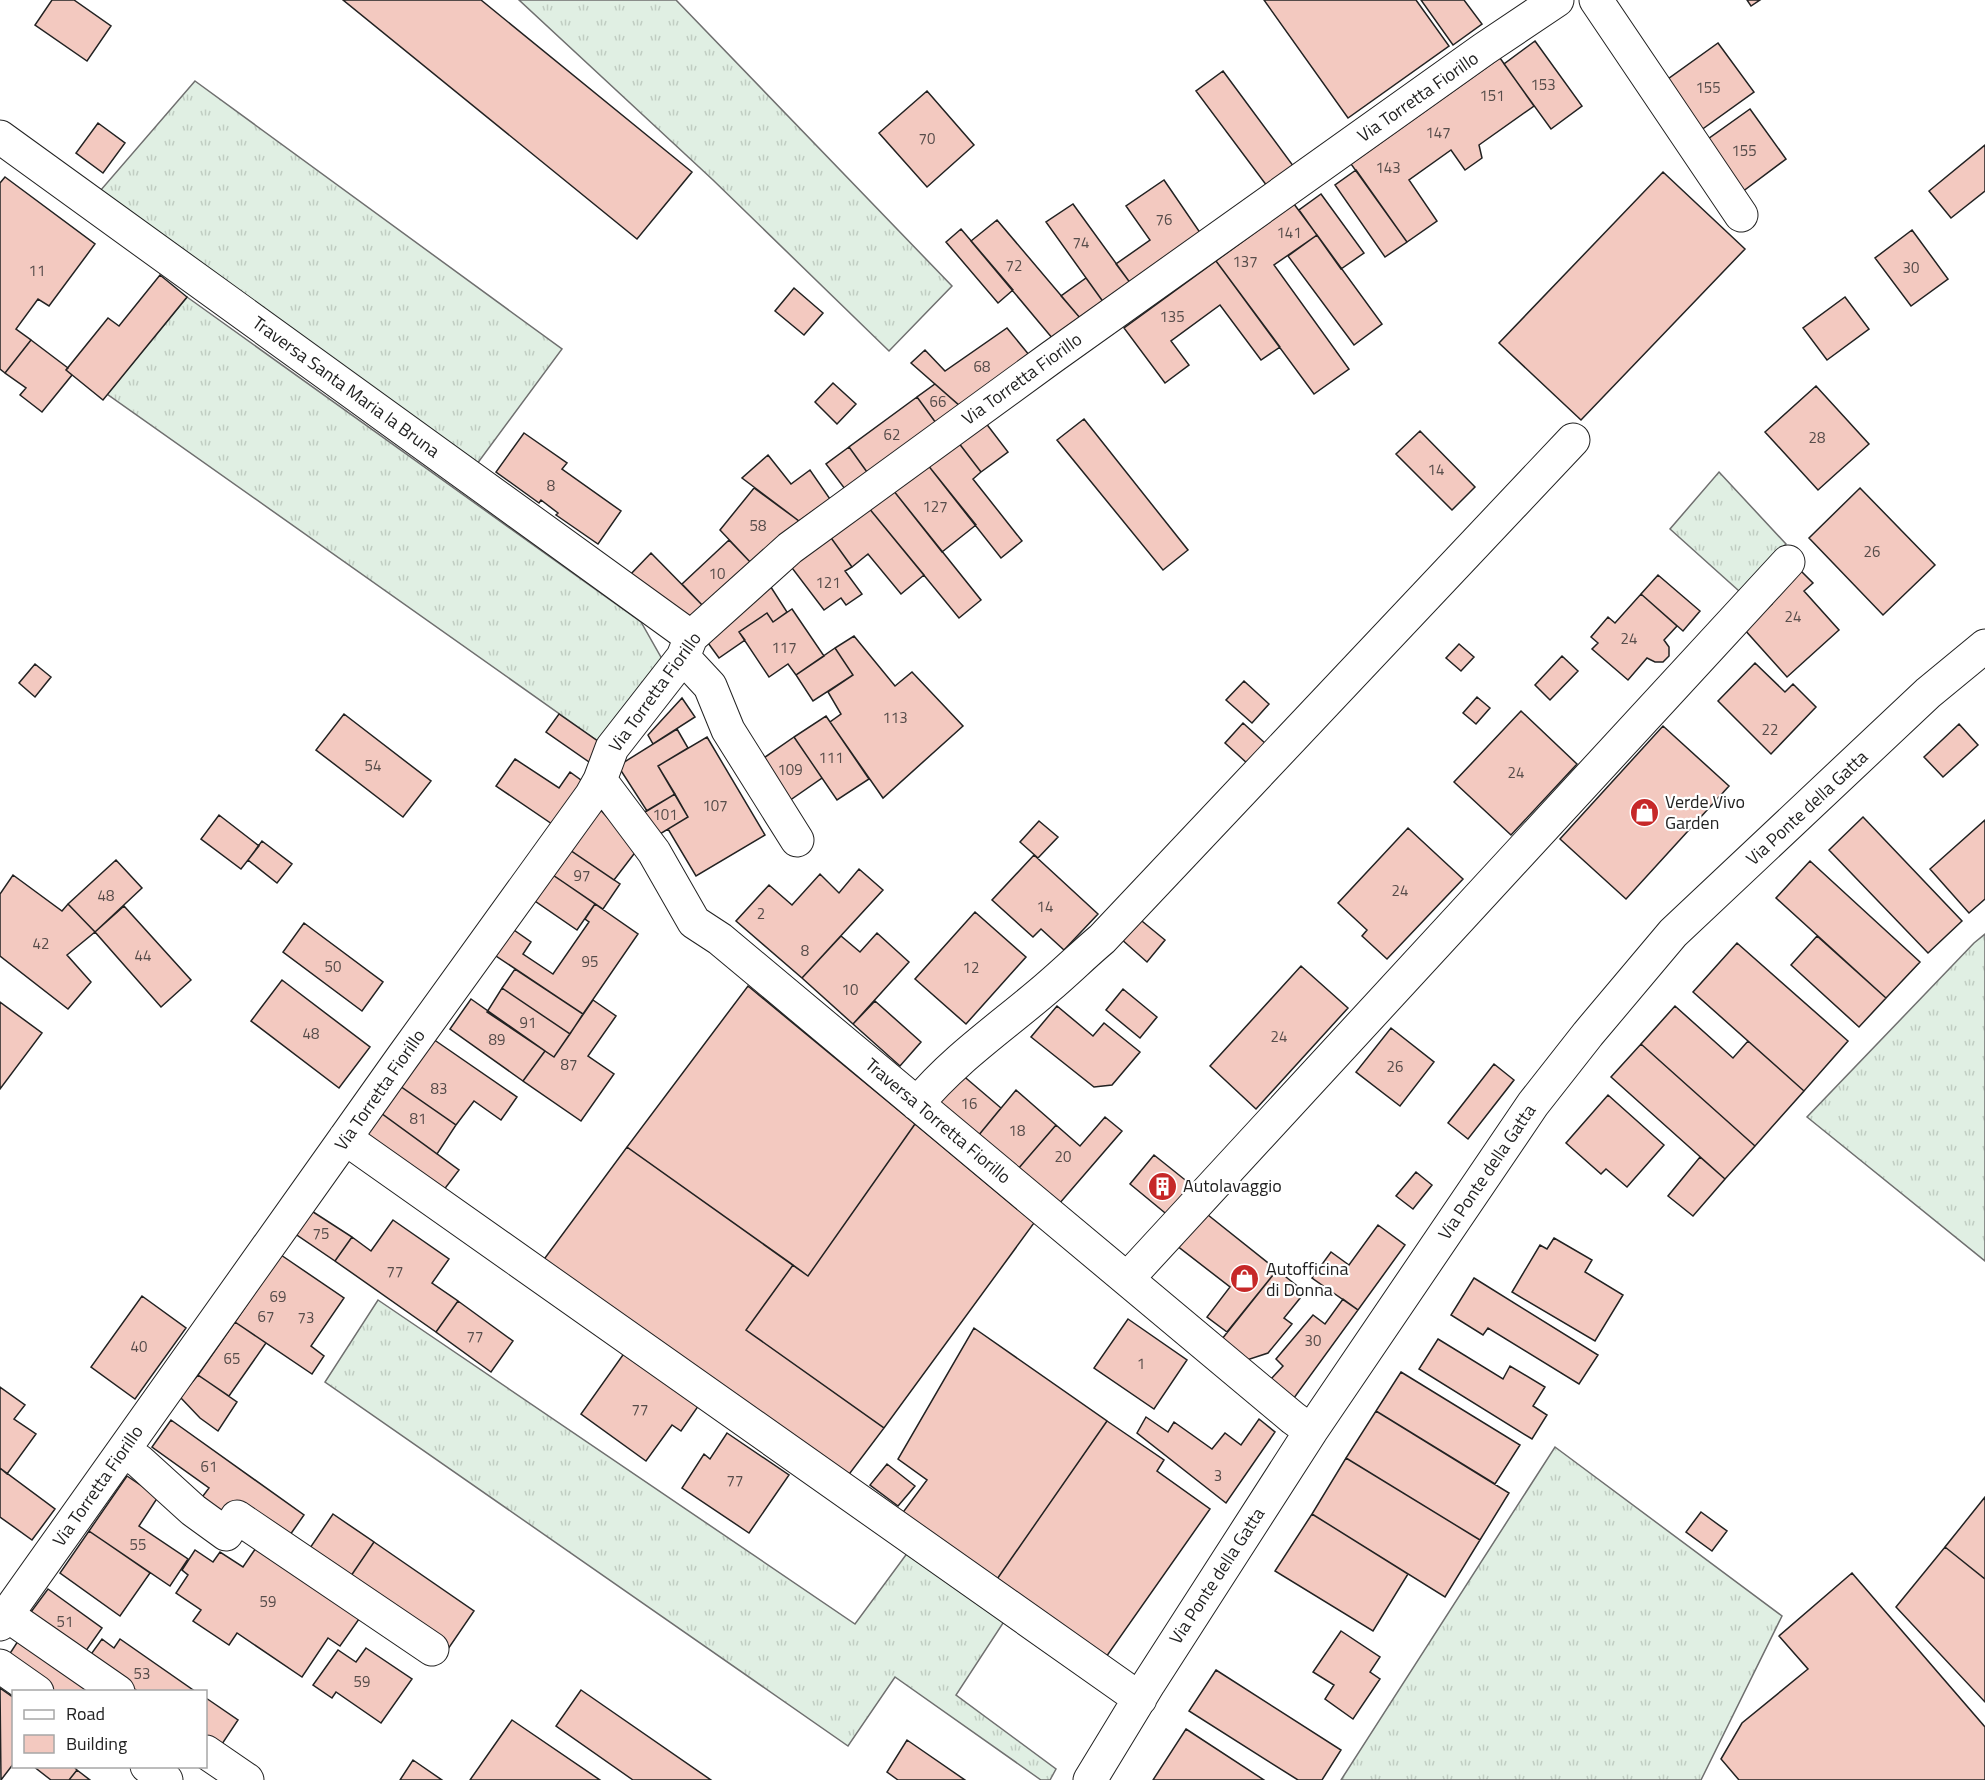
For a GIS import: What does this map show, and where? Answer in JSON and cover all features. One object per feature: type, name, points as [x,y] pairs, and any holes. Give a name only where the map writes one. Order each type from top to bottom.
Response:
[{"type":"street","name":"Via Torretta Fiorillo","points":[[3,1620],[591,796],[600,780],[612,748],[687,647],[798,542],[1071,343],[1474,56],[1557,0]]},
{"type":"street","points":[[1596,0],[1740,215]]},
{"type":"street","name":"Traversa Santa Maria la Bruna","points":[[0,136],[687,647],[710,686],[728,730],[797,840]]},
{"type":"street","points":[[917,1104],[990,1033],[1047,989],[1102,939],[1573,440]]},
{"type":"street","points":[[1127,1279],[1788,562]]},
{"type":"street","name":"Via Ponte della Gatta","points":[[1090,1780],[1311,1431],[1533,1104],[1588,1034],[1673,933],[1928,693],[1985,646]]},
{"type":"street","name":"Traversa Torretta Fiorillo","points":[[600,780],[654,852],[694,922],[720,939],[1311,1431]]},
{"type":"street","points":[[345,1138],[1140,1699]]},
{"type":"street","points":[[124,1451],[140,1461],[193,1510],[226,1534],[237,1517],[432,1649]]},
{"type":"street","points":[[3,1620],[115,1690]]},
{"type":"street","points":[[0,1666],[34,1690]]},
{"type":"street","points":[[207,1753],[247,1780]]},
{"type":"street","points":[[148,1768],[166,1780]]},
{"type":"green space","points":[[519,0],[676,0],[952,286],[889,351],[713,180]]},
{"type":"green space","points":[[195,81],[562,349],[477,464],[100,191]]},
{"type":"green space","points":[[187,297],[641,622],[662,659],[602,744],[107,394]]},
{"type":"green space","points":[[1719,472],[1786,544],[1739,591],[1670,529]]},
{"type":"green space","points":[[1985,934],[1985,1261],[1807,1117]]},
{"type":"green space","points":[[378,1300],[855,1624],[911,1548],[1007,1617],[956,1695],[1056,1769],[1050,1780],[1041,1780],[895,1677],[848,1746],[325,1382]]},
{"type":"green space","points":[[1555,1447],[1782,1616],[1701,1780],[1341,1780]]},
{"type":"building","points":[[52,0],[74,0],[111,26],[87,61],[35,25]]},
{"type":"building","points":[[343,0],[481,0],[692,172],[637,239]]},
{"type":"building","points":[[1264,0],[1416,0],[1449,46],[1348,118]]},
{"type":"building","points":[[1421,0],[1464,0],[1482,24],[1453,45]]},
{"type":"building","points":[[1747,0],[1760,0],[1751,6]]},
{"type":"building","points":[[1535,41],[1582,106],[1551,129],[1504,64]]},
{"type":"building","points":[[1718,43],[1754,92],[1697,133],[1661,84]]},
{"type":"building","points":[[1500,58],[1534,106],[1479,145],[1482,158],[1465,170],[1451,150],[1409,180],[1437,221],[1407,242],[1351,164]]},
{"type":"building","points":[[1223,71],[1294,167],[1267,186],[1196,91]]},
{"type":"building","points":[[927,91],[974,145],[927,187],[879,133]]},
{"type":"building","points":[[1750,109],[1786,159],[1738,195],[1701,144]]},
{"type":"building","points":[[98,123],[125,143],[103,173],[76,153]]},
{"type":"building","points":[[1985,145],[1985,191],[1951,218],[1929,191]]},
{"type":"building","points":[[1356,170],[1407,242],[1385,257],[1335,185]]},
{"type":"building","points":[[1663,172],[1745,249],[1581,420],[1499,343]]},
{"type":"building","points":[[5,177],[95,244],[49,306],[38,299],[16,329],[31,340],[5,373],[0,369],[0,183]]},
{"type":"building","points":[[1164,180],[1201,234],[1131,284],[1116,264],[1150,240],[1126,206]]},
{"type":"building","points":[[1321,194],[1364,253],[1341,269],[1299,210]]},
{"type":"building","points":[[1073,204],[1131,284],[1104,303],[1046,222]]},
{"type":"building","points":[[1294,204],[1317,235],[1274,265],[1349,369],[1314,394],[1216,261]]},
{"type":"building","points":[[997,220],[1081,319],[1053,339],[971,241]]},
{"type":"building","points":[[961,229],[1013,290],[998,303],[946,242]]},
{"type":"building","points":[[1912,230],[1948,279],[1911,306],[1875,258]]},
{"type":"building","points":[[1317,235],[1382,324],[1354,345],[1288,256]]},
{"type":"building","points":[[1216,261],[1280,347],[1261,360],[1220,305],[1171,341],[1189,365],[1165,383],[1124,328]]},
{"type":"building","points":[[160,275],[187,297],[103,400],[66,370],[108,318],[119,326]]},
{"type":"building","points":[[1086,278],[1104,303],[1081,319],[1061,296]]},
{"type":"building","points":[[794,288],[823,313],[804,335],[775,311]]},
{"type":"building","points":[[1845,297],[1869,329],[1827,360],[1803,328]]},
{"type":"building","points":[[1007,328],[1030,356],[960,406],[911,363],[925,350],[945,371]]},
{"type":"building","points":[[31,340],[68,368],[66,370],[72,375],[42,412],[20,395],[26,388],[5,373]]},
{"type":"building","points":[[833,383],[856,404],[837,424],[815,402]]},
{"type":"building","points":[[935,384],[960,406],[936,423],[917,397]]},
{"type":"building","points":[[1816,386],[1869,444],[1818,490],[1765,432]]},
{"type":"building","points":[[917,397],[936,423],[867,472],[849,447]]},
{"type":"building","points":[[1084,419],[1188,550],[1163,570],[1057,440]]},
{"type":"building","points":[[985,422],[1008,452],[981,472],[958,442]]},
{"type":"building","points":[[1420,431],[1475,487],[1452,510],[1396,454]]},
{"type":"building","points":[[524,433],[567,463],[562,469],[621,511],[598,544],[556,515],[558,513],[541,500],[539,503],[496,472]]},
{"type":"building","points":[[958,442],[981,472],[973,479],[1022,541],[1001,558],[927,464]]},
{"type":"building","points":[[849,447],[867,472],[845,489],[826,464]]},
{"type":"building","points":[[768,455],[791,484],[810,470],[830,499],[799,521],[742,478]]},
{"type":"building","points":[[927,464],[976,525],[942,552],[893,490]]},
{"type":"building","points":[[754,488],[799,521],[752,564],[720,530]]},
{"type":"building","points":[[1860,488],[1935,565],[1883,615],[1809,538]]},
{"type":"building","points":[[893,490],[981,600],[959,618],[868,507]]},
{"type":"building","points":[[868,507],[924,575],[901,594],[868,554],[852,567],[829,535]]},
{"type":"building","points":[[829,535],[852,567],[845,571],[862,594],[846,605],[841,598],[824,610],[789,564]]},
{"type":"building","points":[[729,540],[752,564],[705,608],[682,584]]},
{"type":"building","points":[[651,553],[705,608],[691,622],[629,576]]},
{"type":"building","points":[[1799,569],[1813,583],[1804,591],[1839,630],[1787,677],[1744,629],[1772,604],[1766,598]]},
{"type":"building","points":[[1658,575],[1700,611],[1683,631],[1641,594]]},
{"type":"building","points":[[767,581],[787,612],[773,622],[767,613],[739,632],[745,640],[719,658],[703,636]]},
{"type":"building","points":[[1641,594],[1677,626],[1664,640],[1669,647],[1669,656],[1663,662],[1655,662],[1647,658],[1628,680],[1592,649],[1598,643],[1591,637],[1608,617],[1615,623]]},
{"type":"building","points":[[792,609],[824,656],[796,675],[788,664],[769,677],[739,632],[767,613],[773,622]]},
{"type":"building","points":[[854,636],[895,686],[912,672],[963,726],[883,798],[830,722],[841,714],[828,692],[853,675],[835,648]]},
{"type":"building","points":[[1459,644],[1474,657],[1461,671],[1446,658]]},
{"type":"building","points":[[835,648],[853,675],[813,701],[796,675]]},
{"type":"building","points":[[1562,656],[1578,671],[1550,700],[1535,685]]},
{"type":"building","points":[[1755,663],[1785,692],[1793,684],[1816,707],[1771,754],[1718,701]]},
{"type":"building","points":[[35,664],[51,677],[35,697],[19,683]]},
{"type":"building","points":[[1244,681],[1269,704],[1252,723],[1226,700]]},
{"type":"building","points":[[1477,697],[1490,708],[1476,724],[1463,713]]},
{"type":"building","points":[[682,698],[695,717],[653,744],[648,735]]},
{"type":"building","points":[[1521,711],[1577,764],[1511,835],[1454,782]]},
{"type":"building","points":[[344,714],[431,781],[403,817],[316,750]]},
{"type":"building","points":[[559,714],[602,744],[592,764],[546,732]]},
{"type":"building","points":[[826,716],[869,779],[837,800],[794,737]]},
{"type":"building","points":[[1243,723],[1266,744],[1248,764],[1225,743]]},
{"type":"building","points":[[1959,724],[1978,745],[1943,777],[1924,757]]},
{"type":"building","name":"Verde Vivo Garden","points":[[1663,726],[1729,786],[1626,899],[1560,839]]},
{"type":"building","points":[[677,729],[688,748],[658,766],[675,794],[647,811],[618,766]]},
{"type":"building","points":[[707,737],[765,835],[696,876],[668,829],[688,817],[658,766]]},
{"type":"building","points":[[794,737],[822,778],[786,803],[758,762]]},
{"type":"building","points":[[515,759],[559,788],[570,772],[585,783],[555,826],[496,786]]},
{"type":"building","points":[[675,794],[688,817],[655,837],[641,814]]},
{"type":"building","points":[[597,806],[637,850],[614,880],[567,848]]},
{"type":"building","points":[[219,815],[259,846],[241,869],[201,839]]},
{"type":"building","points":[[1863,817],[1962,921],[1928,953],[1829,850]]},
{"type":"building","points":[[1985,820],[1985,899],[1969,913],[1930,869]]},
{"type":"building","points":[[1039,821],[1058,837],[1038,858],[1020,842]]},
{"type":"building","points":[[1408,828],[1463,879],[1387,959],[1362,936],[1367,930],[1338,903]]},
{"type":"building","points":[[262,841],[292,864],[277,883],[248,860]]},
{"type":"building","points":[[567,848],[620,884],[603,909],[550,873]]},
{"type":"building","points":[[1034,855],[1098,914],[1064,950],[1041,929],[1033,937],[992,900]]},
{"type":"building","points":[[116,860],[142,888],[95,932],[68,904]]},
{"type":"building","points":[[1810,861],[1920,962],[1886,998],[1776,898]]},
{"type":"building","points":[[859,869],[883,890],[802,978],[736,921],[769,885],[792,905],[820,874],[839,893]]},
{"type":"building","points":[[550,873],[595,904],[577,930],[532,899]]},
{"type":"building","points":[[13,875],[62,911],[68,904],[95,932],[67,955],[91,982],[68,1009],[0,956],[0,894]]},
{"type":"building","points":[[595,904],[638,934],[583,1014],[493,954],[511,928],[531,942],[523,954],[553,974],[589,922],[585,919]]},
{"type":"building","points":[[124,906],[191,980],[161,1007],[95,932]]},
{"type":"building","points":[[975,912],[1026,957],[966,1024],[915,979]]},
{"type":"building","points":[[1137,917],[1165,940],[1147,962],[1120,938]]},
{"type":"building","points":[[304,923],[383,982],[362,1011],[283,952]]},
{"type":"building","points":[[877,933],[909,962],[853,1024],[802,978],[841,936],[860,952]]},
{"type":"building","points":[[1817,936],[1886,998],[1859,1027],[1791,965]]},
{"type":"building","points":[[1737,943],[1848,1041],[1804,1091],[1693,992]]},
{"type":"building","points":[[1301,966],[1348,1008],[1256,1109],[1210,1066]]},
{"type":"building","points":[[515,969],[583,1014],[570,1034],[502,988]]},
{"type":"building","points":[[282,980],[370,1047],[339,1088],[251,1021]]},
{"type":"building","points":[[748,986],[915,1124],[808,1276],[627,1147]]},
{"type":"building","points":[[502,988],[570,1034],[554,1057],[487,1012]]},
{"type":"building","points":[[1123,989],[1157,1017],[1140,1038],[1106,1010]]},
{"type":"building","points":[[471,999],[545,1051],[523,1081],[450,1029]]},
{"type":"building","points":[[593,1000],[616,1016],[588,1056],[614,1074],[581,1121],[523,1081],[545,1051],[554,1057]]},
{"type":"building","points":[[875,1001],[921,1042],[900,1066],[853,1024]]},
{"type":"building","points":[[0,1002],[42,1033],[0,1089]]},
{"type":"building","points":[[1057,1006],[1093,1036],[1104,1023],[1140,1052],[1112,1085],[1094,1087],[1031,1037]]},
{"type":"building","points":[[1675,1006],[1733,1058],[1748,1041],[1804,1091],[1755,1146],[1641,1044]]},
{"type":"building","points":[[1391,1028],[1434,1062],[1400,1106],[1356,1072]]},
{"type":"building","points":[[433,1039],[517,1097],[501,1120],[474,1101],[456,1125],[400,1086]]},
{"type":"building","points":[[1641,1044],[1755,1146],[1725,1179],[1611,1077]]},
{"type":"building","points":[[1494,1064],[1514,1080],[1468,1139],[1448,1123]]},
{"type":"building","points":[[960,1073],[1001,1108],[978,1136],[936,1101]]},
{"type":"building","points":[[400,1086],[456,1125],[437,1154],[381,1113]]},
{"type":"building","points":[[1016,1090],[1056,1125],[1018,1169],[978,1136]]},
{"type":"building","points":[[1608,1095],[1664,1145],[1627,1187],[1606,1169],[1601,1174],[1566,1143]]},
{"type":"building","points":[[381,1113],[459,1170],[443,1191],[365,1135]]},
{"type":"building","points":[[1105,1117],[1122,1131],[1059,1204],[1018,1169],[1056,1125],[1080,1146]]},
{"type":"building","points":[[915,1124],[1034,1223],[884,1428],[746,1330],[793,1265],[808,1276]]},
{"type":"building","points":[[627,1147],[793,1265],[746,1330],[884,1428],[847,1477],[542,1262]]},
{"type":"building","name":"Autolavaggio","points":[[1154,1155],[1194,1187],[1170,1217],[1130,1184]]},
{"type":"building","points":[[1700,1157],[1725,1179],[1693,1216],[1668,1196]]},
{"type":"building","points":[[1416,1172],[1432,1185],[1413,1209],[1396,1196]]},
{"type":"building","points":[[307,1208],[352,1237],[335,1261],[291,1231]]},
{"type":"building","name":"Autofficina di Donna","points":[[1203,1211],[1277,1270],[1227,1332],[1207,1317],[1230,1287],[1176,1245]]},
{"type":"building","points":[[393,1220],[449,1259],[432,1283],[458,1301],[436,1332],[335,1261],[352,1237],[371,1251]]},
{"type":"building","points":[[1378,1225],[1405,1245],[1358,1310],[1312,1278],[1331,1252],[1349,1265]]},
{"type":"building","points":[[1554,1238],[1592,1260],[1585,1272],[1623,1295],[1595,1341],[1512,1292],[1540,1245],[1547,1249]]},
{"type":"building","points":[[281,1255],[344,1298],[311,1346],[324,1356],[312,1374],[235,1322]]},
{"type":"building","points":[[1277,1270],[1305,1292],[1284,1318],[1292,1324],[1268,1353],[1247,1360],[1222,1339]]},
{"type":"building","points":[[1474,1278],[1598,1355],[1579,1384],[1488,1328],[1483,1335],[1451,1315]]},
{"type":"building","points":[[142,1296],[186,1328],[135,1399],[91,1367]]},
{"type":"building","points":[[1343,1299],[1358,1310],[1294,1398],[1271,1379],[1283,1366],[1276,1359],[1313,1315],[1325,1324]]},
{"type":"building","points":[[458,1301],[513,1341],[491,1372],[436,1332]]},
{"type":"building","points":[[1128,1319],[1187,1360],[1154,1409],[1094,1368]]},
{"type":"building","points":[[235,1322],[266,1343],[229,1396],[198,1375]]},
{"type":"building","points":[[974,1328],[1107,1421],[995,1582],[901,1515],[927,1480],[898,1459]]},
{"type":"building","points":[[1438,1339],[1503,1379],[1510,1366],[1545,1387],[1533,1406],[1547,1415],[1532,1439],[1419,1369]]},
{"type":"building","points":[[625,1352],[699,1405],[681,1431],[672,1425],[646,1461],[581,1414]]},
{"type":"building","points":[[1401,1372],[1520,1445],[1495,1484],[1376,1411]]},
{"type":"building","points":[[198,1375],[237,1402],[218,1431],[200,1418],[180,1397]]},
{"type":"building","points":[[0,1387],[25,1405],[14,1419],[36,1434],[7,1474],[0,1468]]},
{"type":"building","points":[[1376,1411],[1509,1493],[1480,1540],[1346,1458]]},
{"type":"building","points":[[1146,1417],[1168,1432],[1174,1422],[1212,1449],[1225,1433],[1241,1445],[1259,1419],[1275,1432],[1226,1503],[1137,1433]]},
{"type":"building","points":[[171,1420],[304,1515],[285,1542],[197,1504],[209,1488],[152,1447]]},
{"type":"building","points":[[1107,1421],[1164,1460],[1157,1471],[1210,1509],[1104,1660],[995,1582]]},
{"type":"building","points":[[727,1433],[789,1475],[749,1533],[682,1488],[704,1454],[710,1459]]},
{"type":"building","points":[[1346,1458],[1480,1540],[1445,1597],[1312,1514]]},
{"type":"building","points":[[887,1464],[915,1486],[898,1506],[870,1485]]},
{"type":"building","points":[[0,1468],[55,1509],[32,1540],[0,1517]]},
{"type":"building","points":[[127,1476],[158,1497],[139,1526],[188,1559],[170,1586],[89,1531]]},
{"type":"building","points":[[1985,1497],[1985,1579],[1945,1547]]},
{"type":"building","points":[[1701,1512],[1727,1531],[1712,1551],[1686,1532]]},
{"type":"building","points":[[333,1514],[374,1542],[351,1576],[310,1548]]},
{"type":"building","points":[[1312,1514],[1408,1574],[1373,1631],[1275,1571]]},
{"type":"building","points":[[89,1531],[150,1573],[120,1616],[60,1573]]},
{"type":"building","points":[[260,1542],[364,1612],[340,1646],[328,1638],[302,1677],[237,1633],[229,1645],[193,1621],[201,1610],[176,1593],[188,1575],[182,1570],[195,1550],[213,1562],[220,1552],[243,1567]]},
{"type":"building","points":[[374,1542],[474,1611],[446,1652],[346,1583]]},
{"type":"building","points":[[1945,1547],[1985,1579],[1985,1702],[1896,1607]]},
{"type":"building","points":[[1852,1573],[1985,1727],[1985,1780],[1739,1780],[1721,1759],[1742,1723],[1808,1669],[1779,1636]]},
{"type":"building","points":[[48,1589],[102,1628],[83,1655],[28,1616]]},
{"type":"building","points":[[1341,1631],[1380,1657],[1370,1672],[1380,1679],[1353,1719],[1325,1699],[1334,1685],[1313,1672]]},
{"type":"building","points":[[20,1638],[88,1684],[84,1690],[48,1690],[5,1661]]},
{"type":"building","points":[[102,1639],[114,1648],[120,1639],[193,1690],[136,1690],[89,1657]]},
{"type":"building","points":[[366,1648],[412,1679],[381,1723],[336,1692],[332,1698],[313,1685],[338,1650],[356,1662]]},
{"type":"building","points":[[1216,1670],[1341,1750],[1322,1780],[1298,1780],[1189,1711]]},
{"type":"building","points":[[0,1688],[12,1697],[12,1766],[1,1780]]},
{"type":"building","points":[[581,1690],[711,1780],[633,1780],[556,1726]]},
{"type":"building","points":[[207,1699],[238,1720],[220,1747],[207,1739]]},
{"type":"building","points":[[512,1720],[600,1780],[470,1780]]},
{"type":"building","points":[[1186,1729],[1264,1780],[1153,1780]]},
{"type":"building","points":[[907,1740],[965,1780],[898,1780],[887,1772]]},
{"type":"building","points":[[413,1760],[442,1780],[400,1780]]},
{"type":"building","points":[[36,1768],[75,1768],[77,1770],[69,1780],[51,1780]]},
{"type":"building","points":[[77,1770],[90,1780],[69,1780]]},
{"type":"place","name":"Verde Vivo Garden","points":[[1644,812]]},
{"type":"place","name":"Autolavaggio","points":[[1162,1186]]},
{"type":"place","name":"Autofficina di Donna","points":[[1245,1279]]}]
